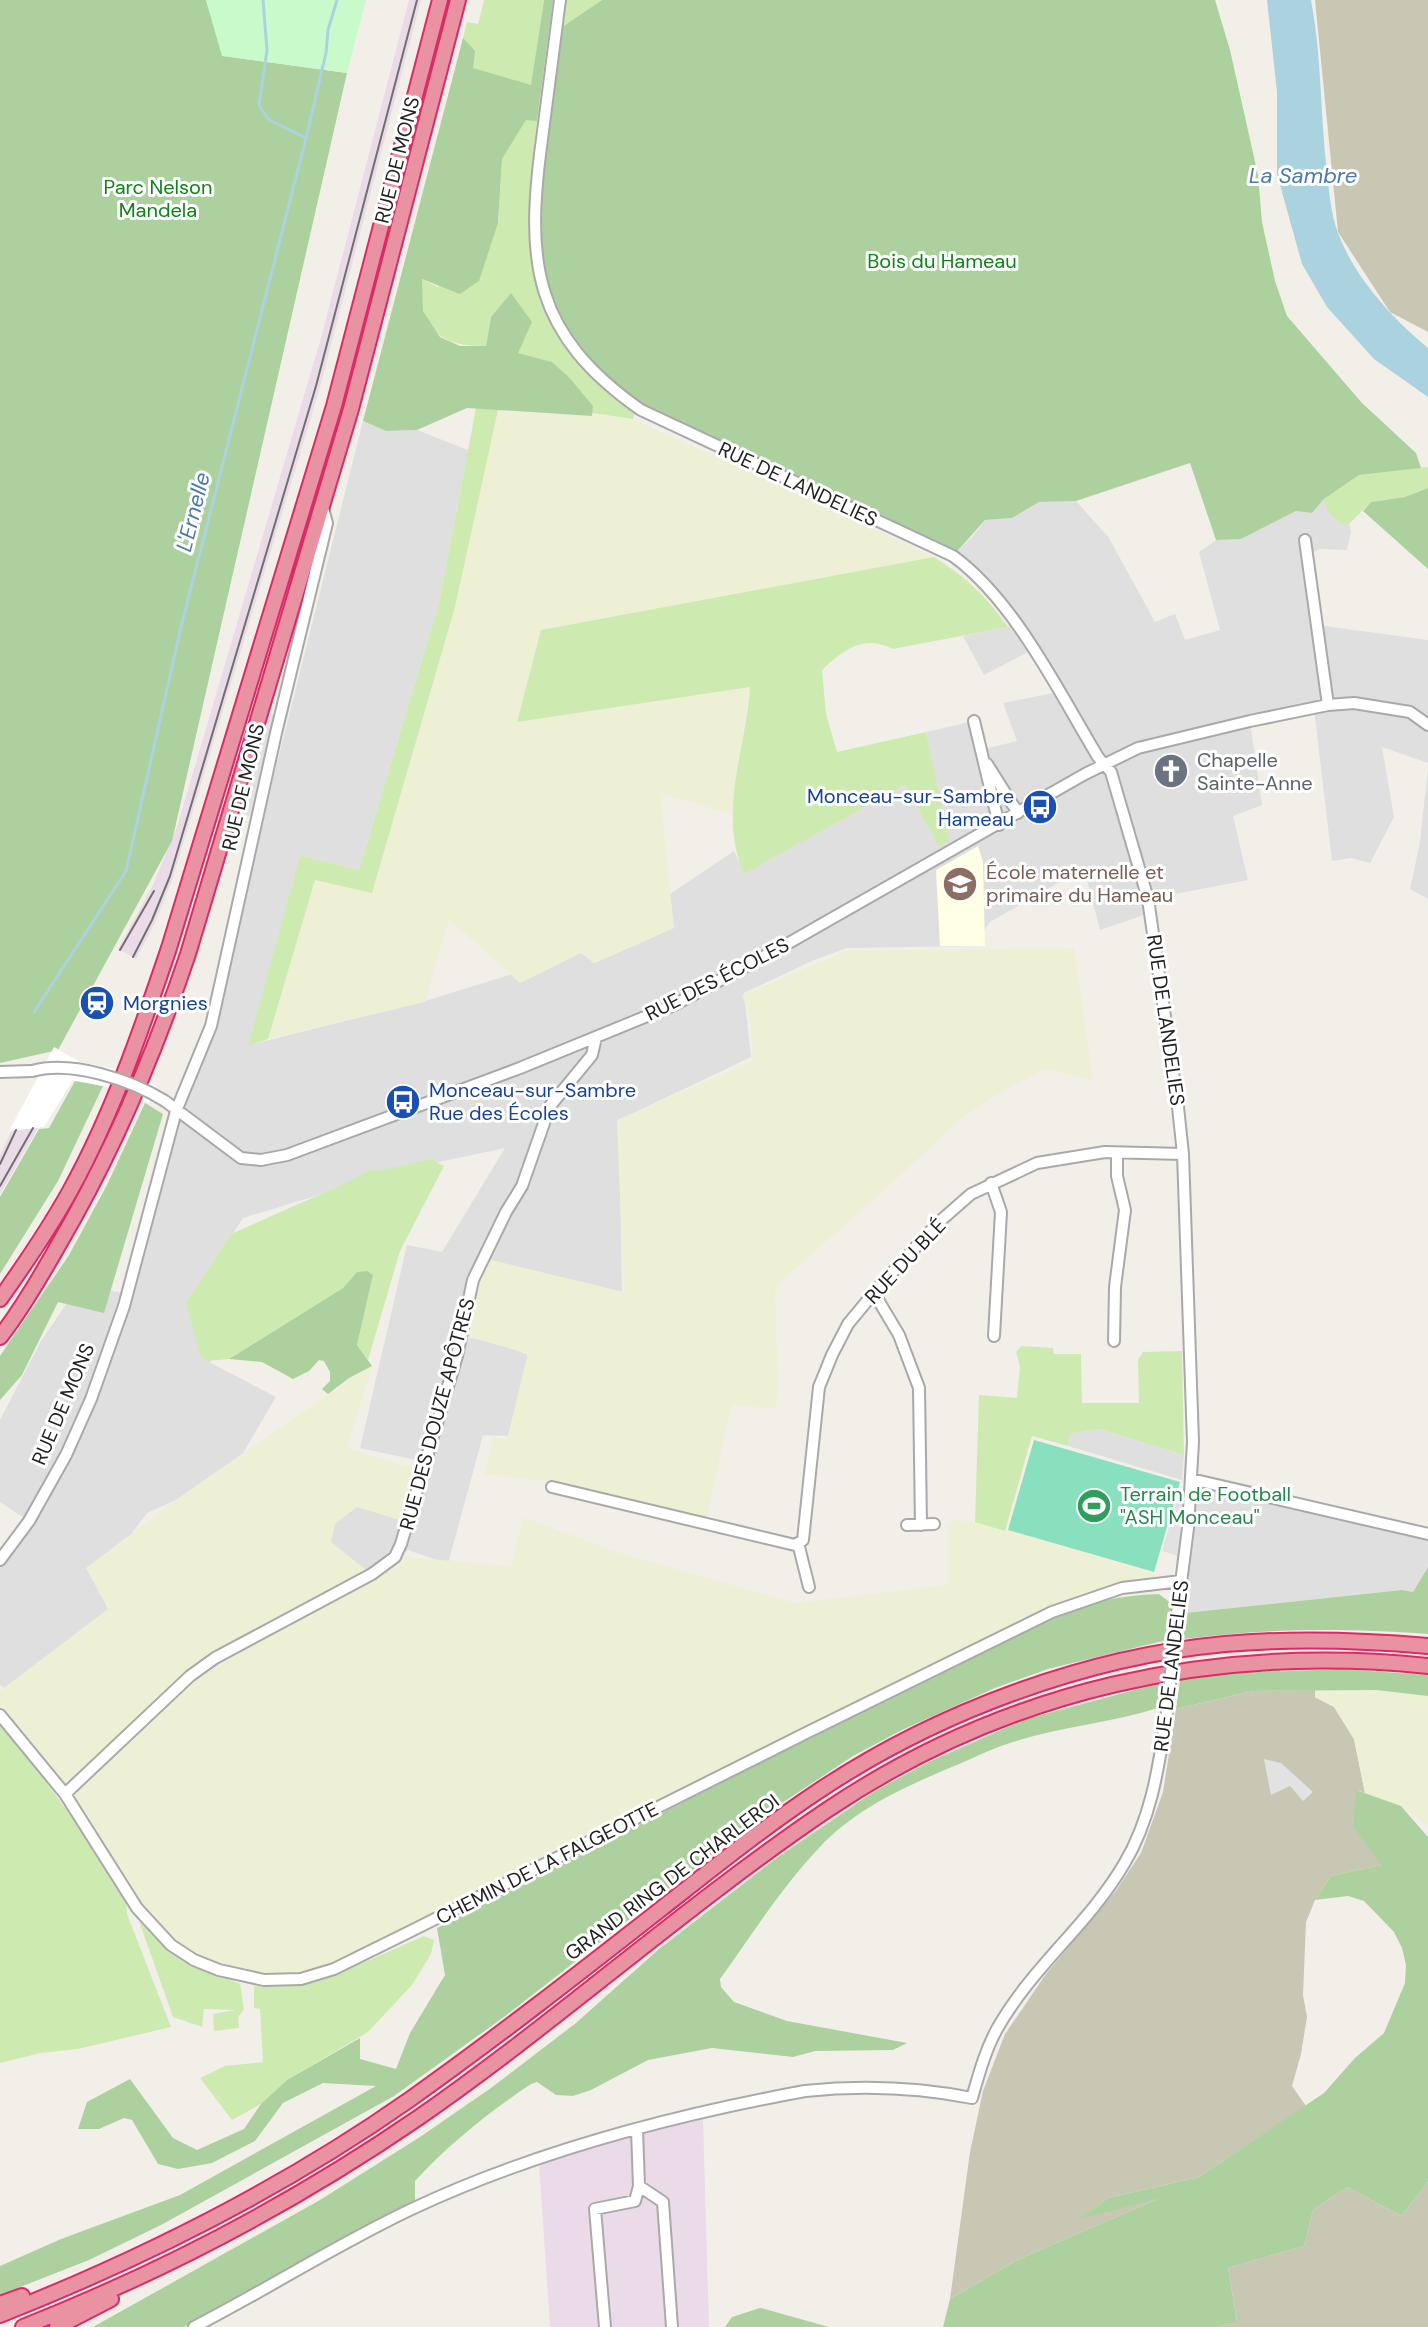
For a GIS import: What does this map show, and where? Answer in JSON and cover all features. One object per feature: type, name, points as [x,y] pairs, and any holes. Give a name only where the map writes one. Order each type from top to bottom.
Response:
[{"type":"highway","name":"RUE DE MONS","points":[[31,1256],[70,1190],[105,1119],[141,1030],[169,948],[334,406],[440,0]]},
{"type":"highway","name":"RUE DE MONS","points":[[323,507],[397,242],[458,0]]},
{"type":"highway","points":[[0,1337],[86,1199],[121,1128],[160,1036],[188,954],[323,507]]},
{"type":"highway","points":[[0,1284],[9,1272],[31,1256]]},
{"type":"highway","points":[[0,1299],[31,1256]]},
{"type":"highway","name":"GRAND RING DE CHARLEROI","points":[[0,2315],[70,2287],[206,2223],[340,2145],[473,2054],[744,1844],[818,1791],[892,1747],[954,1717],[1049,1681],[1133,1659],[1222,1644],[1300,1640],[1428,1646]]},
{"type":"highway","name":"GRAND RING DE CHARLEROI","points":[[23,2327],[144,2276],[286,2202],[405,2127],[510,2051],[817,1817],[903,1765],[975,1729],[1059,1699],[1138,1678],[1221,1664],[1300,1659],[1371,1660],[1428,1666]]},
{"type":"highway","points":[[57,2327],[101,2305],[144,2276]]},
{"type":"highway","points":[[0,2304],[41,2289],[70,2287]]},
{"type":"street","name":"RUE DE LANDELIES","points":[[560,0],[534,212],[537,267],[556,319],[569,342],[589,366],[641,410],[953,556],[972,569],[1006,609],[1115,784],[1148,899],[1183,1154],[1193,1442],[1191,1479],[1167,1712],[1150,1802],[1135,1845],[1102,1896],[1011,2008],[986,2054],[972,2098],[896,2088],[840,2088],[773,2097],[637,2130]]},
{"type":"street","name":"RUE DE MONS","points":[[0,1560],[29,1521],[66,1455],[91,1399],[124,1306],[176,1111],[211,1026],[272,749],[327,523],[323,507]]},
{"type":"street","points":[[1305,540],[1328,705]]},
{"type":"street","name":"RUE DES ÉCOLES","points":[[0,1072],[41,1069],[102,1075],[126,1081],[165,1101],[241,1158],[261,1160],[287,1155],[674,1005],[1105,764],[1154,743],[1328,705],[1354,703],[1410,712],[1428,725]]},
{"type":"street","points":[[974,721],[999,825]]},
{"type":"street","points":[[982,758],[1018,813]]},
{"type":"street","name":"RUE DES DOUZE APÔTRES","points":[[65,1794],[190,1676],[215,1658],[372,1574],[395,1557],[457,1356],[473,1280],[522,1186],[550,1106],[592,1055],[596,1037]]},
{"type":"street","points":[[1114,1341],[1115,1287],[1125,1210],[1117,1176],[1117,1153]]},
{"type":"street","name":"RUE DU BLÉ","points":[[809,1587],[798,1543],[803,1540],[819,1387],[848,1324],[874,1293],[939,1222],[971,1194],[991,1183],[1037,1163],[1081,1155],[1183,1154]]},
{"type":"street","points":[[991,1183],[1001,1212],[994,1336]]},
{"type":"street","points":[[874,1293],[899,1335],[919,1388],[921,1525]]},
{"type":"street","points":[[1191,1479],[1423,1533]]},
{"type":"street","points":[[552,1487],[795,1545],[798,1543]]},
{"type":"street","points":[[907,1525],[934,1524]]},
{"type":"street","name":"CHEMIN DE LA FALGEOTTE","points":[[0,1715],[65,1794],[137,1908],[171,1945],[194,1960],[219,1970],[264,1980],[301,1979],[334,1969],[397,1939],[1052,1612],[1122,1588],[1181,1581]]},
{"type":"street","points":[[194,2327],[446,2193],[531,2160],[637,2130],[639,2186],[635,2201],[595,2209],[605,2327]]},
{"type":"street","points":[[639,2186],[663,2202],[672,2327]]},
{"type":"shaded area","points":[[409,0],[421,0],[320,387],[173,877],[156,921],[136,959],[118,949],[153,885],[177,827],[321,338]]},
{"type":"shaded area","points":[[1315,0],[1428,0],[1428,332],[1390,312],[1338,232]]},
{"type":"shaded area","points":[[498,410],[592,416],[592,413],[633,419],[934,557],[541,630],[518,722],[750,686],[731,814],[660,793],[674,928],[594,963],[581,953],[520,983],[449,919],[425,1002],[268,1039],[315,880],[372,892],[455,607]]},
{"type":"shaded area","points":[[363,421],[386,431],[417,430],[468,450],[439,603],[359,870],[300,855],[249,1045],[425,1001],[581,953],[595,963],[673,928],[670,894],[734,851],[745,873],[905,785],[939,846],[948,841],[926,732],[974,721],[981,750],[1017,741],[1003,703],[1058,692],[1032,650],[984,675],[963,636],[1008,627],[1013,619],[953,556],[985,520],[1012,518],[1039,502],[1076,501],[1109,538],[1155,622],[1175,614],[1185,640],[1220,630],[1199,552],[1216,540],[1241,539],[1296,511],[1312,513],[1324,499],[1327,511],[1340,524],[1349,524],[1351,532],[1347,550],[1320,549],[1307,555],[1317,625],[1428,640],[1428,763],[1382,747],[1394,817],[1370,863],[1351,858],[1332,861],[1314,709],[1250,722],[1262,805],[1233,816],[1248,880],[1149,899],[1150,913],[1100,930],[1084,868],[990,922],[974,946],[847,948],[744,993],[751,1057],[619,1120],[622,1292],[465,1332],[529,1355],[512,1436],[483,1435],[448,1564],[408,1550],[336,1592],[312,1538],[353,1486],[408,1489],[416,1460],[360,1448],[407,1245],[442,1252],[505,1148],[397,1171],[243,1218],[192,1298],[211,1363],[276,1397],[230,1475],[147,1513],[96,1582],[112,1612],[6,1689],[0,1685],[0,1553],[29,1521],[0,1502],[0,1420],[41,1341],[80,1284],[127,1294],[176,1111],[211,1026]]},
{"type":"shaded area","points":[[266,714],[283,715],[255,819],[239,811]]},
{"type":"shaded area","points":[[1428,767],[1428,899],[1410,889],[1420,842]]},
{"type":"shaded area","name":"École maternelle et primaire du Hameau","points":[[978,846],[983,862],[985,946],[940,946],[936,870]]},
{"type":"shaded area","points":[[1074,948],[1093,1080],[1045,1069],[993,1097],[959,1120],[780,1282],[775,1292],[776,1409],[731,1405],[707,1518],[551,1482],[484,1474],[493,1437],[507,1440],[528,1353],[468,1337],[465,1325],[473,1291],[487,1259],[624,1292],[617,1120],[753,1061],[750,1018],[742,995],[847,951]]},
{"type":"shaded area","points":[[38,1128],[0,1194],[0,1155],[12,1130]]},
{"type":"shaded area","points":[[372,1366],[347,1448],[415,1469],[403,1521],[357,1507],[335,1524],[331,1542],[366,1570],[216,1652],[172,1686],[80,1775],[65,1781],[59,1777],[0,1706],[0,1691],[108,1609],[86,1568],[180,1497],[349,1378]]},
{"type":"shaded area","points":[[1099,1429],[1184,1455],[1182,1480],[1068,1446],[1070,1434]]},
{"type":"shaded area","points":[[1200,1485],[1428,1539],[1428,1567],[1413,1592],[1402,1590],[1185,1613],[1196,1489]]},
{"type":"shaded area","points":[[1179,1494],[1184,1496],[1178,1556],[1162,1551]]},
{"type":"shaded area","points":[[523,1517],[614,1551],[795,1603],[948,1585],[948,1522],[957,1520],[985,1523],[1155,1574],[1155,1578],[1102,1588],[1043,1608],[346,1958],[313,1970],[267,1975],[220,1965],[189,1951],[171,1937],[137,1898],[76,1802],[75,1791],[193,1678],[216,1661],[388,1571],[394,1562],[406,1557],[511,1566]]},
{"type":"shaded area","points":[[1315,1690],[1315,1697],[1334,1707],[1354,1739],[1365,1793],[1357,1790],[1381,1865],[1331,1876],[1315,1900],[1306,1922],[1303,1995],[1307,2017],[1292,2086],[1306,2106],[1199,2177],[1108,2198],[1082,2218],[1167,2195],[1017,2260],[950,2299],[970,2152],[983,2091],[1005,2034],[1046,1974],[1117,1889],[1141,1853],[1163,1792],[1176,1709],[1253,1691]]},
{"type":"shaded area","points":[[1315,1690],[1376,1690],[1428,1696],[1428,1826],[1401,1806],[1365,1793],[1354,1739],[1334,1707],[1315,1697]]},
{"type":"shaded area","points":[[1264,1759],[1281,1763],[1313,1792],[1303,1801],[1290,1786],[1271,1795]]},
{"type":"shaded area","points":[[703,2119],[709,2327],[550,2327],[539,2164],[613,2141]]},
{"type":"shaded area","points":[[1428,2182],[1428,2327],[1216,2327],[1237,2320],[1228,2268],[1304,2246],[1313,2210],[1347,2187],[1401,2216]]},
{"type":"green space","name":"Parc Nelson Mandela","points":[[0,0],[206,0],[223,56],[347,73],[172,841],[58,1050],[0,1063]]},
{"type":"green space","points":[[206,0],[366,0],[347,73],[222,56]]},
{"type":"green space","points":[[484,0],[544,0],[531,86],[472,68],[463,38],[467,22],[478,24]]},
{"type":"green space","points":[[544,0],[553,0],[537,121],[526,120],[502,159],[498,223],[479,281],[460,294],[422,279],[423,311],[440,337],[460,346],[486,346],[491,317],[511,293],[532,322],[518,353],[552,362],[593,406],[592,416],[467,408],[417,430],[386,431],[363,421],[463,38],[475,51],[473,68],[531,85]]},
{"type":"green space","points":[[566,0],[602,0],[562,27]]},
{"type":"green space","name":"Bois du Hameau","points":[[602,0],[1215,0],[1230,50],[1258,175],[1262,222],[1275,281],[1287,316],[1362,403],[1416,453],[1421,468],[1359,475],[1324,499],[1312,513],[1296,511],[1241,539],[1216,540],[1190,463],[1076,501],[1039,502],[1012,518],[985,520],[953,556],[641,410],[571,333],[554,300],[544,263],[540,224],[544,143],[562,27]]},
{"type":"green space","points":[[526,119],[537,121],[530,210],[534,267],[541,295],[568,349],[591,375],[635,413],[633,419],[592,413],[593,406],[570,378],[552,362],[518,353],[491,317],[486,346],[476,346],[440,336],[423,311],[422,279],[438,287],[498,223],[502,159]]},
{"type":"green space","points":[[476,408],[498,410],[455,607],[372,893],[315,880],[268,1039],[248,1046],[300,855],[359,870],[439,603]]},
{"type":"green space","points":[[1428,467],[1428,488],[1405,497],[1371,502],[1349,524],[1340,524],[1327,511],[1324,499],[1359,475]]},
{"type":"green space","points":[[1428,488],[1428,569],[1363,511],[1371,502],[1405,497]]},
{"type":"green space","points":[[934,557],[975,588],[1008,627],[893,649],[872,643],[854,646],[822,670],[826,714],[837,752],[926,732],[949,841],[939,847],[905,785],[744,874],[736,851],[733,804],[750,687],[517,722],[541,630]]},
{"type":"green space","points":[[75,1081],[103,1086],[58,1181],[0,1274],[0,1197],[39,1129],[49,1128]]},
{"type":"green space","points":[[145,1103],[163,1114],[104,1313],[58,1302],[22,1375],[0,1400],[0,1356],[69,1255],[107,1185]]},
{"type":"green space","points":[[431,1159],[444,1166],[400,1251],[368,1360],[357,1345],[373,1275],[357,1272],[343,1288],[229,1359],[207,1361],[200,1356],[186,1303],[231,1234],[372,1169],[378,1171]]},
{"type":"green space","points":[[367,1271],[373,1275],[357,1345],[372,1366],[328,1394],[322,1389],[330,1381],[330,1372],[324,1361],[319,1360],[309,1371],[293,1379],[262,1362],[229,1359],[343,1288],[357,1272]]},
{"type":"green space","points":[[1021,1346],[1053,1348],[1054,1354],[1081,1354],[1082,1403],[1139,1403],[1138,1360],[1143,1352],[1182,1351],[1184,1455],[1099,1429],[1070,1434],[1068,1446],[1032,1436],[1005,1531],[975,1522],[979,1395],[1017,1398],[1020,1366],[1016,1352]]},
{"type":"green space","name":"Terrain de Football \"ASH Monceau\"","points":[[1034,1440],[1180,1482],[1154,1572],[1008,1530]]},
{"type":"green space","points":[[1428,1567],[1428,1634],[1306,1630],[1183,1639],[1185,1613],[1402,1590],[1413,1592]]},
{"type":"green space","points":[[1159,1594],[1172,1604],[1167,1640],[1048,1669],[995,1688],[853,1756],[758,1819],[504,2017],[394,2096],[161,2225],[89,2260],[0,2295],[0,2266],[61,2239],[180,2195],[376,2086],[323,2083],[283,2103],[255,2141],[212,2163],[178,2169],[158,2164],[132,2120],[124,2118],[99,2129],[78,2129],[87,2102],[130,2079],[173,2138],[197,2150],[244,2129],[261,2104],[287,2080],[360,2038],[360,2059],[396,2069],[410,2033],[445,1975],[437,1928],[1027,1628],[1068,1611],[1110,1599]]},
{"type":"green space","points":[[1341,1669],[1428,1675],[1428,1696],[1376,1690],[1253,1691],[1176,1709],[1180,1680],[1234,1673]]},
{"type":"green space","points":[[1161,1683],[1158,1708],[1004,1745],[921,1780],[867,1809],[834,1833],[805,1863],[720,1979],[721,1987],[734,2002],[787,2021],[907,2043],[893,2050],[815,2051],[793,2057],[712,2048],[648,2060],[573,2096],[556,2095],[537,2082],[531,2084],[470,2129],[428,2167],[415,2181],[415,2202],[184,2327],[93,2327],[320,2200],[420,2137],[576,2023],[659,1949],[778,1857],[875,1791],[929,1762],[1026,1719]]},
{"type":"green space","points":[[0,1724],[66,1810],[126,1901],[127,1914],[171,2027],[0,2063]]},
{"type":"green space","points":[[1356,1790],[1401,1806],[1428,1837],[1428,2182],[1401,2216],[1347,2187],[1313,2210],[1304,2246],[1228,2268],[1237,2321],[1216,2327],[943,2327],[950,2299],[1017,2260],[1160,2198],[1080,2219],[1108,2198],[1199,2177],[1324,2093],[1355,2058],[1384,2033],[1405,1983],[1406,1965],[1394,1932],[1364,1901],[1348,1896],[1315,1900],[1331,1876],[1381,1865],[1353,1826]]},
{"type":"green space","points":[[139,1921],[188,1962],[240,1984],[244,2010],[238,2017],[239,2028],[214,2031],[213,2014],[235,2010],[204,2009],[202,2027],[173,2017]]},
{"type":"green space","points":[[424,1936],[434,1940],[431,1954],[412,1985],[368,2032],[287,2080],[261,2104],[232,2120],[200,2078],[225,2066],[263,2062],[260,2009],[254,2008],[254,1986],[277,1986],[320,1978]]},
{"type":"green space","points":[[760,2308],[829,2327],[725,2327],[732,2317]]},
{"type":"water","name":"La Sambre","points":[[1267,0],[1311,0],[1329,187],[1336,226],[1345,250],[1364,281],[1388,310],[1428,348],[1428,397],[1374,359],[1327,307],[1302,264],[1277,174],[1277,92]]},
{"type":"pier","points":[[54,1047],[80,1062],[129,1072],[157,1086],[149,1103],[123,1090],[73,1080],[44,1127],[9,1131]]},
{"type":"waterway","points":[[263,0],[267,50],[259,105],[269,120],[306,138]]},
{"type":"waterway","name":"L'Ernelle","points":[[34,1012],[126,871],[181,627],[306,138],[337,0]]},
{"type":"tram line","points":[[133,957],[170,876],[316,386],[417,0]]},
{"type":"tram line","points":[[120,950],[154,891]]},
{"type":"tram line","points":[[0,1186],[33,1128]]},
{"type":"tram line","points":[[0,1164],[16,1130]]},
{"type":"place","name":"Chapelle Sainte-Anne","points":[[1171,771]]},
{"type":"place","name":"Monceau-sur-Sambre Hameau","points":[[1040,807]]},
{"type":"place","name":"École maternelle et primaire du Hameau","points":[[960,884]]},
{"type":"place","name":"Morgnies","points":[[97,1003]]},
{"type":"place","name":"Monceau-sur-Sambre Rue des Écoles","points":[[403,1102]]},
{"type":"place","name":"Terrain de Football \"ASH Monceau\"","points":[[1094,1506]]}]
